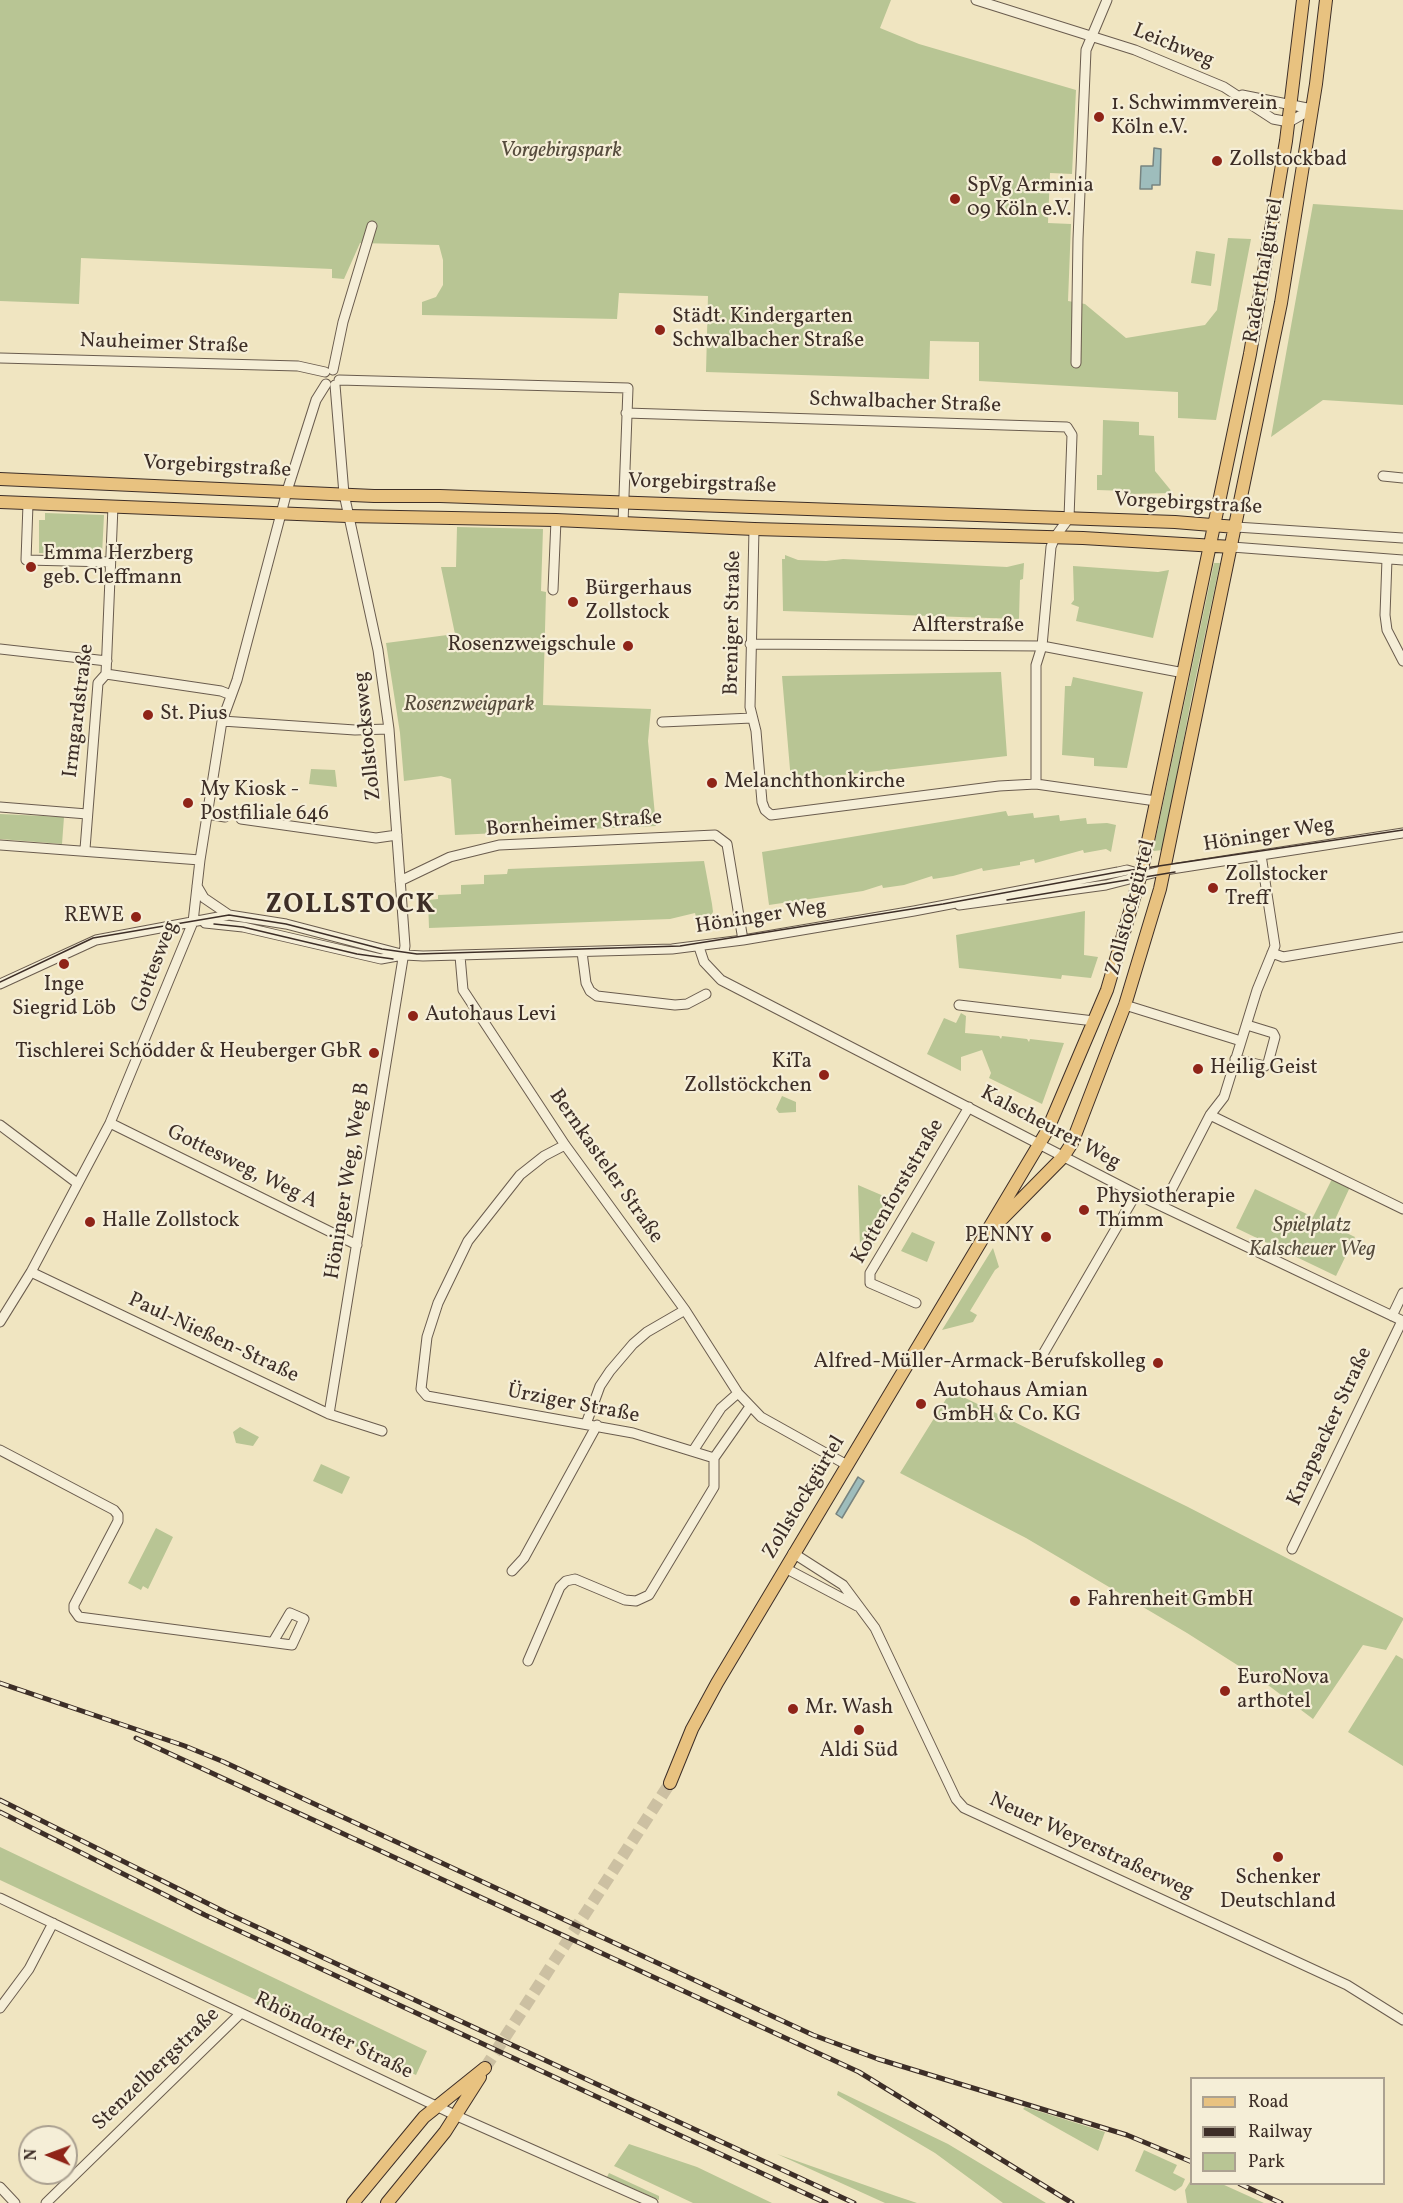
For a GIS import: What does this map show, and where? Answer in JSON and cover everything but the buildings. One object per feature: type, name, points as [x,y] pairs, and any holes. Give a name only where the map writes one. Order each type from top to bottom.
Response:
[{"type":"main road","name":"Raderthalgürtel","points":[[1210,545],[1261,295],[1288,122],[1303,0]]},
{"type":"main road","name":"Raderthalgürtel","points":[[1232,547],[1281,308],[1312,109],[1326,0]]},
{"type":"main road","points":[[1261,295],[1271,298],[1281,308]]},
{"type":"main road","name":"Vorgebirgstraße","points":[[0,479],[1236,527]]},
{"type":"main road","name":"Vorgebirgstraße","points":[[0,502],[347,516],[556,520],[754,529],[1055,537],[1232,547]]},
{"type":"main road","name":"Zollstockgürtel","points":[[670,1783],[702,1711],[793,1553],[1052,1121],[1110,979],[1141,874],[1210,545]]},
{"type":"main road","name":"Zollstockgürtel","points":[[983,1239],[1064,1157],[1092,1095],[1125,1005],[1165,870],[1232,547]]},
{"type":"main road","points":[[353,2203],[424,2117],[485,2068],[457,2116],[387,2203]]},
{"type":"street","name":"Leichweg","points":[[976,0],[1136,50],[1240,95],[1312,109]]},
{"type":"street","points":[[1076,363],[1086,50],[1107,0]]},
{"type":"street","name":"Leichweg","points":[[1240,95],[1273,119],[1288,122]]},
{"type":"street","points":[[1288,122],[1312,109]]},
{"type":"street","name":"Zollstocksweg","points":[[372,226],[329,371],[324,378],[333,383],[347,516],[378,650],[389,729],[405,955]]},
{"type":"street","name":"Nauheimer Straße","points":[[0,358],[298,366],[329,371]]},
{"type":"street","points":[[329,371],[339,374],[333,383]]},
{"type":"street","points":[[333,383],[628,388],[623,523]]},
{"type":"street","name":"Gottesweg","points":[[0,1322],[31,1272],[110,1123],[193,922],[200,860],[222,721],[237,680],[281,512],[316,400],[333,383]]},
{"type":"street","name":"Schwalbacher Straße","points":[[626,413],[1067,427],[1072,435],[1069,519]]},
{"type":"street","points":[[1383,476],[1403,478]]},
{"type":"street","points":[[28,504],[26,560],[110,562]]},
{"type":"street","name":"Irmgardstraße","points":[[85,849],[98,684],[106,674],[112,506]]},
{"type":"street","points":[[1069,519],[1055,537],[1051,548],[1042,646],[1035,680],[1036,784],[1156,801]]},
{"type":"street","points":[[553,590],[556,520]]},
{"type":"street","name":"Vorgebirgstraße","points":[[1236,527],[1403,538]]},
{"type":"street","name":"Breniger Straße","points":[[754,529],[750,644],[752,718],[756,731],[762,802],[771,815],[999,786],[1036,784]]},
{"type":"street","name":"Vorgebirgstraße","points":[[1232,547],[1403,560]]},
{"type":"street","points":[[1387,559],[1385,615],[1387,630],[1403,661]]},
{"type":"street","name":"Alfterstraße","points":[[750,644],[1042,646],[1184,673]]},
{"type":"street","points":[[0,649],[106,661]]},
{"type":"street","points":[[106,674],[221,691],[231,695]]},
{"type":"street","name":"Breniger Straße","points":[[662,722],[752,718]]},
{"type":"street","points":[[222,721],[355,730],[389,729]]},
{"type":"street","points":[[0,807],[87,814]]},
{"type":"street","points":[[207,814],[225,817]]},
{"type":"street","points":[[241,819],[376,838],[397,835]]},
{"type":"street","name":"Höninger Weg","points":[[193,922],[243,927],[381,959],[405,955],[460,956],[699,947],[945,905],[1127,870],[1141,874],[1403,832]]},
{"type":"street","name":"Bornheimer Straße","points":[[400,881],[450,857],[499,845],[720,837],[727,844],[743,940]]},
{"type":"street","points":[[0,845],[85,849],[200,860]]},
{"type":"street","points":[[1163,1206],[1210,1115],[1224,1097],[1272,953],[1275,940],[1261,855]]},
{"type":"street","points":[[197,886],[204,898],[229,915]]},
{"type":"street","name":"Höninger Weg","points":[[0,984],[96,940],[229,915],[313,930],[405,955]]},
{"type":"street","points":[[1272,953],[1283,957],[1403,937]]},
{"type":"street","name":"Kalscheurer Weg","points":[[699,947],[704,962],[721,980],[1136,1194],[1402,1321]]},
{"type":"street","points":[[582,952],[586,983],[590,991],[597,996],[677,1005],[687,1004],[706,994]]},
{"type":"street","name":"Höninger Weg, Weg B","points":[[328,1414],[405,955]]},
{"type":"street","name":"Bernkasteler Straße","points":[[460,956],[463,990],[565,1145],[685,1310],[749,1408],[847,1465]]},
{"type":"street","points":[[959,1005],[1095,1020]]},
{"type":"street","points":[[1125,1005],[1241,1041]]},
{"type":"street","points":[[1235,1059],[1265,1066],[1268,1063],[1275,1037],[1273,1033],[1247,1025]]},
{"type":"street","name":"Kottenforststraße","points":[[916,1303],[870,1283],[870,1273],[969,1107]]},
{"type":"street","points":[[1210,1115],[1403,1209]]},
{"type":"street","name":"Gottesweg, Weg A","points":[[110,1123],[357,1245]]},
{"type":"street","points":[[0,1125],[78,1183]]},
{"type":"street","name":"Ürziger Straße","points":[[565,1145],[544,1156],[520,1175],[494,1205],[468,1241],[438,1303],[427,1337],[421,1389],[424,1394],[597,1425],[714,1458]]},
{"type":"street","points":[[1040,1361],[1136,1194]]},
{"type":"street","name":"Paul-Nießen-Straße","points":[[31,1272],[328,1414],[382,1431]]},
{"type":"street","points":[[1392,1316],[1403,1293]]},
{"type":"street","points":[[586,1424],[593,1401],[610,1371],[633,1344],[648,1332],[685,1310]]},
{"type":"street","name":"Knapsacker Straße","points":[[1292,1549],[1402,1321]]},
{"type":"street","points":[[693,1451],[721,1408],[738,1393]]},
{"type":"street","points":[[528,1661],[560,1587],[566,1581],[575,1579],[624,1600],[636,1601],[650,1595],[714,1487],[714,1458],[749,1408]]},
{"type":"street","points":[[512,1571],[524,1558],[597,1425]]},
{"type":"street","points":[[0,1449],[114,1510],[118,1515],[118,1521],[74,1605],[74,1610],[79,1617],[273,1642]]},
{"type":"street","name":"Neuer Weyerstraßerweg","points":[[793,1553],[843,1584],[875,1628],[956,1799],[964,1808],[1347,1985],[1403,2020]]},
{"type":"street","name":"Neuer Weyerstraßerweg","points":[[785,1568],[841,1595],[861,1609]]},
{"type":"street","name":"Rhöndorfer Straße","points":[[0,1898],[457,2116],[652,2203]]},
{"type":"street","points":[[0,2008],[29,1970],[53,1923]]},
{"type":"street","name":"Stenzelbergstraße","points":[[46,2203],[241,2013]]},
{"type":"street","points":[[0,2187],[15,2203]]},
{"type":"green space","name":"Vorgebirgspark","points":[[0,0],[891,0],[880,28],[919,44],[1076,90],[1072,174],[1050,173],[1048,223],[1071,224],[1068,301],[1085,304],[1126,338],[1205,325],[1217,310],[1228,238],[1251,239],[1216,420],[1178,418],[1178,392],[979,381],[979,342],[930,341],[929,379],[706,372],[708,296],[619,293],[617,319],[422,315],[422,302],[436,297],[443,285],[443,260],[439,245],[360,243],[344,279],[332,278],[332,269],[81,258],[79,304],[0,301]]},
{"type":"green space","points":[[1313,204],[1403,210],[1403,405],[1323,400],[1271,437]]},
{"type":"green space","points":[[1196,251],[1215,254],[1211,286],[1191,283]]},
{"type":"green space","points":[[1103,420],[1139,422],[1139,435],[1154,436],[1155,471],[1173,493],[1129,494],[1128,491],[1097,490],[1097,475],[1102,475]]},
{"type":"green space","points":[[45,513],[104,515],[102,555],[39,553],[39,520],[45,520]]},
{"type":"green space","name":"Rosenzweigpark","points":[[457,527],[543,529],[541,591],[546,592],[543,705],[651,709],[648,741],[656,826],[455,835],[451,779],[441,776],[404,781],[400,733],[386,643],[455,634],[441,567],[456,567]]},
{"type":"green space","points":[[785,555],[798,560],[826,561],[843,559],[1007,567],[1024,563],[1023,579],[1020,580],[1019,619],[783,611],[782,559],[785,559]]},
{"type":"green space","points":[[1214,563],[1220,563],[1163,850],[1153,851]]},
{"type":"green space","points":[[1073,566],[1158,572],[1169,570],[1153,638],[1076,621],[1079,607],[1071,604],[1074,600]]},
{"type":"green space","points":[[1001,672],[1007,756],[791,781],[782,676]]},
{"type":"green space","points":[[1073,677],[1143,692],[1127,768],[1094,766],[1094,758],[1062,755],[1065,686],[1071,686]]},
{"type":"green space","points":[[311,769],[335,770],[337,787],[309,784]]},
{"type":"green space","points":[[1006,811],[1008,816],[1033,813],[1034,818],[1059,815],[1060,821],[1086,818],[1087,824],[1116,825],[1111,852],[1106,849],[1084,853],[1083,850],[1035,863],[1034,859],[1020,862],[1020,865],[983,871],[982,868],[953,876],[933,879],[932,876],[904,885],[883,888],[882,885],[863,891],[769,905],[762,852]]},
{"type":"green space","points":[[0,814],[64,817],[62,844],[0,839]]},
{"type":"green space","points":[[704,861],[712,904],[711,915],[696,917],[695,913],[670,919],[429,928],[428,900],[438,899],[438,895],[461,894],[461,885],[484,884],[484,875],[507,874],[508,869]]},
{"type":"green space","points":[[1085,911],[1084,955],[1098,957],[1091,978],[1062,975],[1061,979],[959,968],[956,935]]},
{"type":"green space","points":[[961,1013],[966,1016],[965,1033],[999,1036],[1001,1039],[1002,1036],[1027,1039],[1029,1042],[1030,1039],[1064,1043],[1042,1104],[989,1078],[991,1073],[982,1050],[961,1057],[961,1071],[927,1054],[944,1018],[956,1023]]},
{"type":"green space","points":[[782,1096],[796,1102],[796,1112],[779,1113],[776,1109]]},
{"type":"green space","name":"Spielplatz Kalscheuer Weg","points":[[1332,1179],[1350,1187],[1332,1226],[1355,1237],[1336,1276],[1236,1228],[1255,1189],[1313,1217]]},
{"type":"green space","points":[[858,1185],[893,1200],[893,1207],[896,1207],[869,1252],[860,1248]]},
{"type":"green space","points":[[912,1232],[935,1242],[927,1262],[901,1251]]},
{"type":"green space","points":[[993,1248],[999,1267],[970,1311],[977,1315],[973,1322],[942,1330]]},
{"type":"green space","points":[[951,1391],[1188,1507],[1403,1620],[1386,1650],[1363,1645],[1313,1719],[1264,1682],[1187,1633],[1026,1538],[900,1473]]},
{"type":"green space","points":[[240,1427],[259,1437],[253,1446],[236,1443],[233,1432]]},
{"type":"green space","points":[[321,1464],[350,1477],[342,1494],[313,1481]]},
{"type":"green space","points":[[156,1528],[173,1537],[148,1589],[143,1586],[141,1590],[128,1583]]},
{"type":"green space","points":[[1396,1655],[1403,1659],[1403,1766],[1348,1732]]},
{"type":"green space","points":[[0,1847],[427,2051],[416,2075],[0,1880]]},
{"type":"green space","points":[[838,2091],[948,2144],[1046,2203],[1003,2203],[935,2153],[837,2095]]},
{"type":"green space","points":[[1025,2107],[1105,2132],[1098,2151],[1023,2109]]},
{"type":"green space","points":[[629,2144],[697,2167],[772,2203],[693,2203],[614,2166]]},
{"type":"green space","points":[[1144,2150],[1177,2165],[1173,2173],[1185,2179],[1182,2186],[1175,2191],[1135,2171]]},
{"type":"green space","points":[[777,2154],[896,2196],[917,2203],[885,2203]]},
{"type":"green space","points":[[609,2173],[659,2196],[659,2200],[607,2177]]},
{"type":"green space","points":[[1190,2182],[1190,2185],[1224,2185],[1264,2203],[1187,2203],[1185,2190]]},
{"type":"water","points":[[1154,148],[1161,149],[1160,185],[1152,185],[1152,189],[1140,189],[1141,166],[1153,166]]},
{"type":"water","points":[[858,1477],[864,1481],[842,1518],[836,1514]]},
{"type":"tunnel","points":[[485,2068],[670,1783]]},
{"type":"tram line","points":[[0,982],[93,938],[229,915],[286,924],[382,949],[417,954],[680,946],[943,904],[1118,872],[1403,830]]},
{"type":"tram line","points":[[1007,900],[1175,872]]},
{"type":"tram line","points":[[214,924],[243,927],[357,954],[393,959]]},
{"type":"railway","points":[[0,1683],[185,1746],[224,1762],[813,2035],[878,2059],[1127,2135],[1190,2161]]},
{"type":"railway","points":[[136,1738],[859,2072],[1072,2203]]},
{"type":"railway","points":[[0,1800],[231,1915],[854,2203]]},
{"type":"railway","points":[[0,1812],[205,1915],[826,2203]]},
{"type":"railway","points":[[1242,2185],[1281,2203]]},
{"type":"place","name":"1. Schwimmverein Köln e.V.","points":[[1099,117]]},
{"type":"place","name":"Zollstockbad","points":[[1217,161]]},
{"type":"place","name":"SpVg Arminia 09 Köln e.V.","points":[[955,199]]},
{"type":"place","name":"Städt. Kindergarten Schwalbacher Straße","points":[[660,330]]},
{"type":"place","name":"Emma Herzberg geb. Cleffmann","points":[[31,567]]},
{"type":"place","name":"Bürgerhaus Zollstock","points":[[573,602]]},
{"type":"place","name":"Rosenzweigschule","points":[[628,646]]},
{"type":"place","name":"St. Pius","points":[[148,715]]},
{"type":"place","name":"Melanchthonkirche","points":[[712,783]]},
{"type":"place","name":"My Kiosk - Postfiliale 646","points":[[188,803]]},
{"type":"place","name":"Zollstocker Treff","points":[[1213,888]]},
{"type":"place","name":"REWE","points":[[136,917]]},
{"type":"place","name":"Inge Siegrid Löb","points":[[64,964]]},
{"type":"place","name":"Autohaus Levi","points":[[413,1016]]},
{"type":"place","name":"Tischlerei Schödder & Heuberger GbR","points":[[374,1053]]},
{"type":"place","name":"Heilig Geist","points":[[1198,1069]]},
{"type":"place","name":"KiTa Zollstöckchen","points":[[824,1075]]},
{"type":"place","name":"Physiotherapie Thimm","points":[[1084,1210]]},
{"type":"place","name":"Halle Zollstock","points":[[90,1222]]},
{"type":"place","name":"PENNY","points":[[1046,1237]]},
{"type":"place","name":"Alfred-Müller-Armack-Berufskolleg","points":[[1158,1363]]},
{"type":"place","name":"Autohaus Amian GmbH & Co. KG","points":[[921,1404]]},
{"type":"place","name":"Fahrenheit GmbH","points":[[1075,1601]]},
{"type":"place","name":"EuroNova arthotel","points":[[1225,1691]]},
{"type":"place","name":"Mr. Wash","points":[[793,1709]]},
{"type":"place","name":"Aldi Süd","points":[[859,1730]]},
{"type":"place","name":"Schenker Deutschland","points":[[1278,1857]]},
{"type":"district","name":"ZOLLSTOCK","points":[[351,907]]}]
